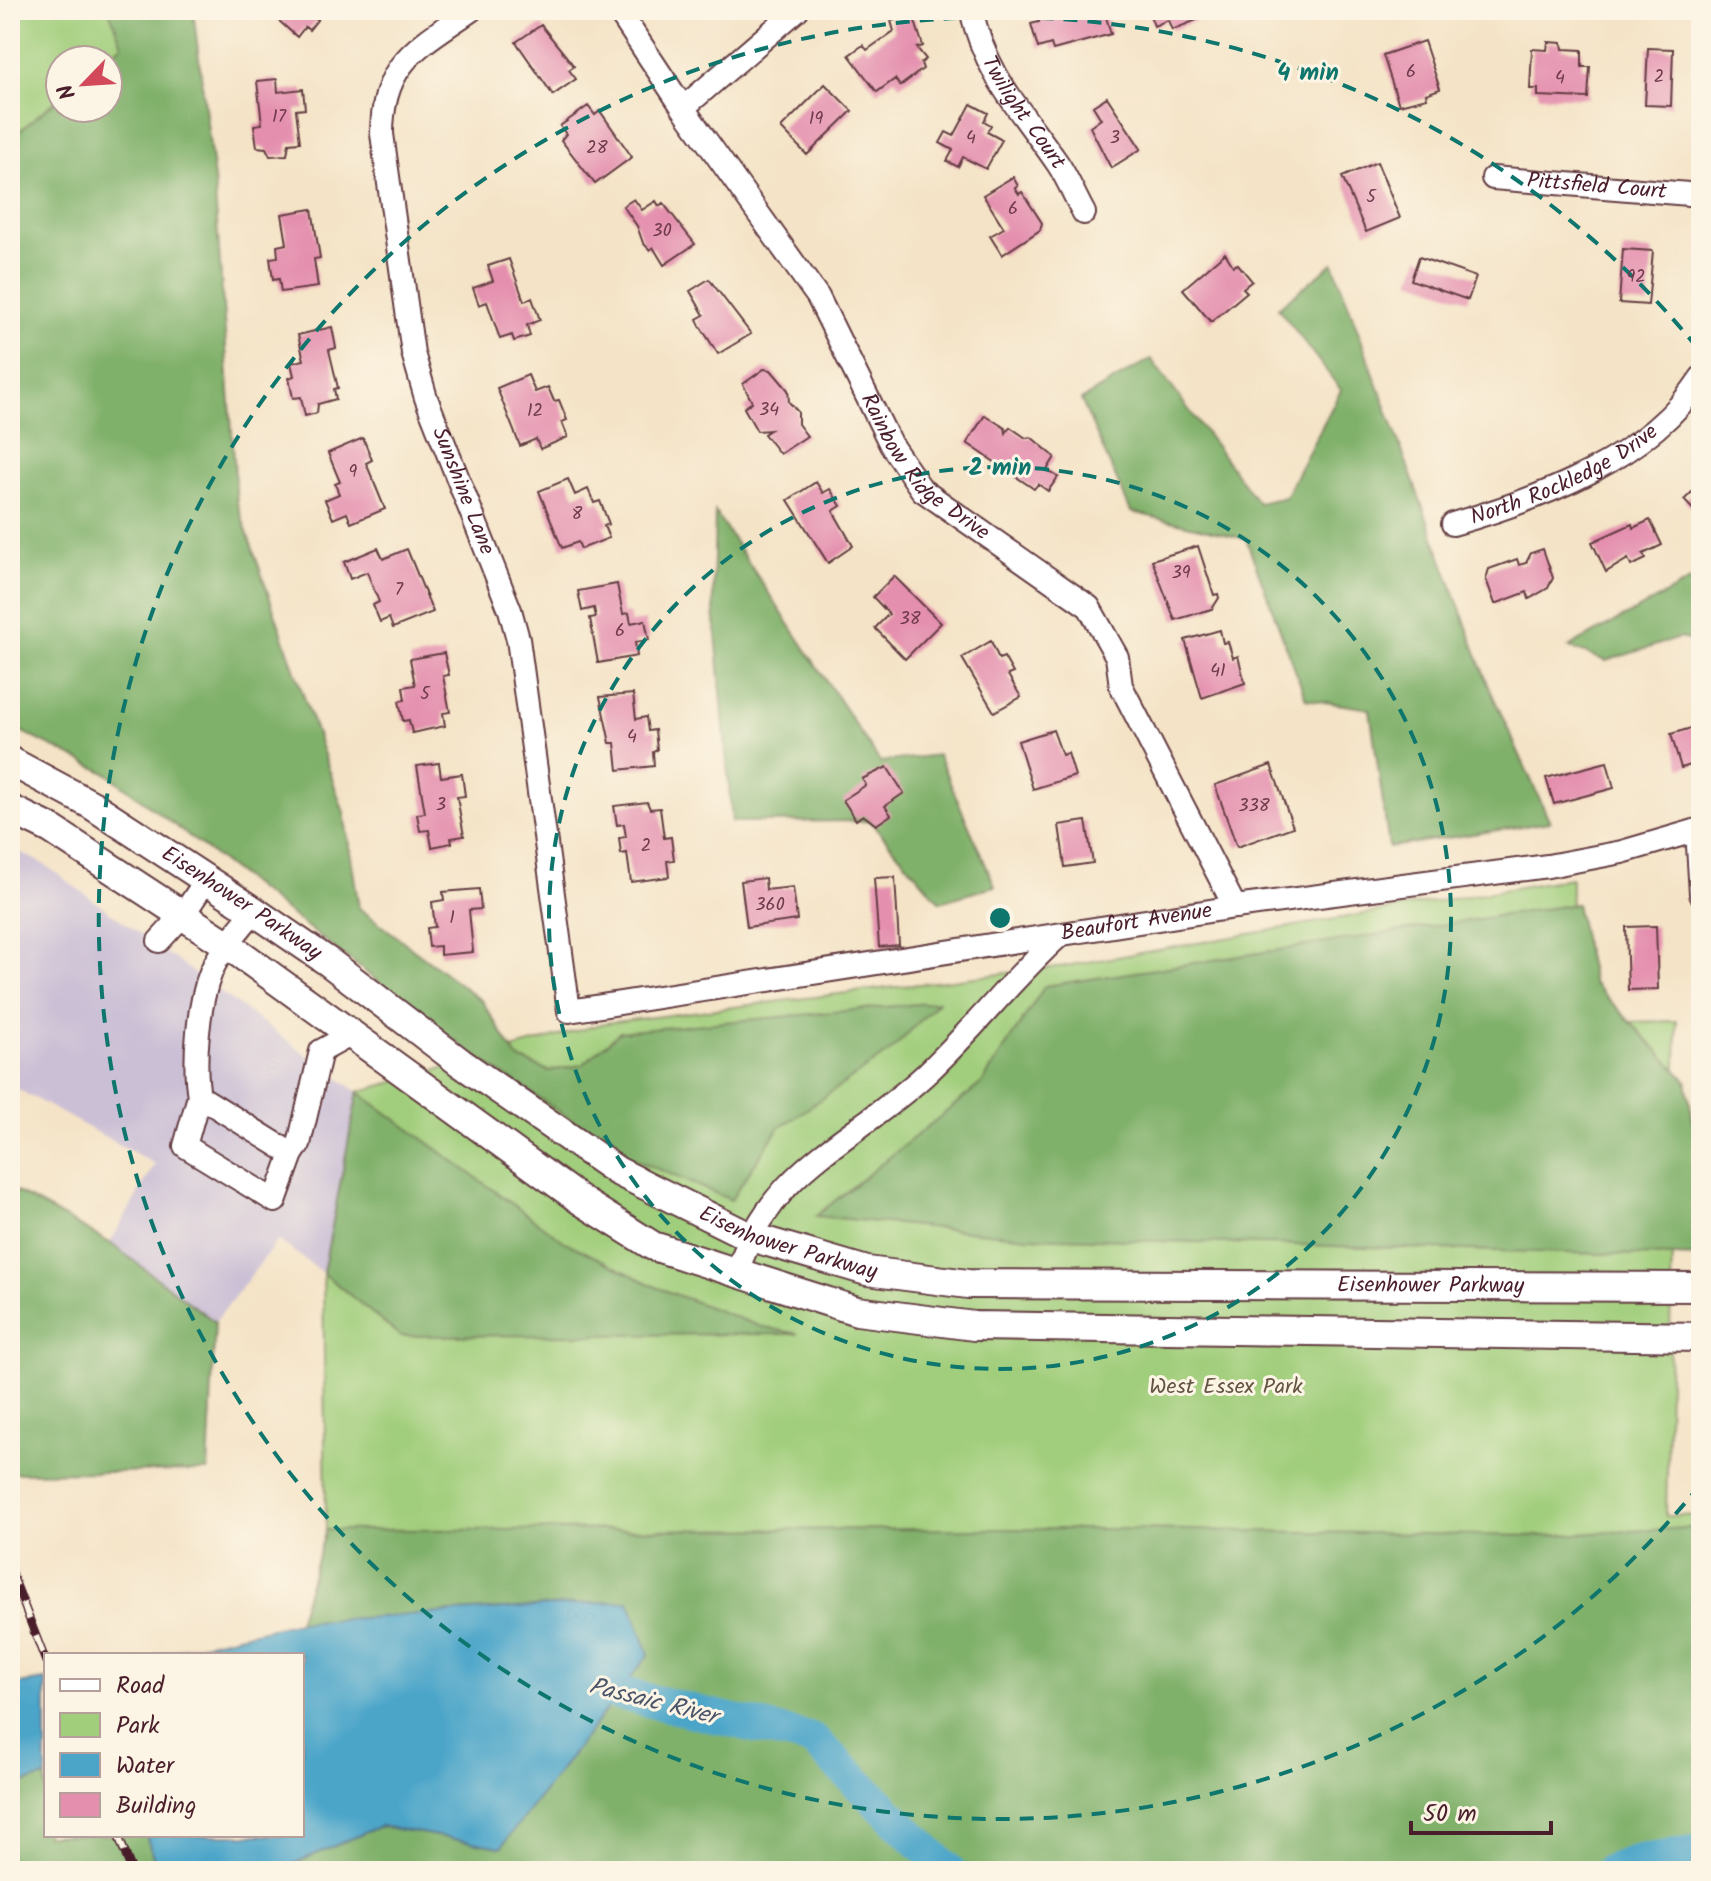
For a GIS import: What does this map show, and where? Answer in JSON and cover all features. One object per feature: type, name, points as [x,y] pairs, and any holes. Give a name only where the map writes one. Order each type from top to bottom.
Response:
[{"type":"main road","name":"Eisenhower Parkway","points":[[10,761],[92,805],[254,911],[330,963],[461,1063],[617,1171],[748,1236],[867,1271],[968,1284],[1701,1287]]},
{"type":"main road","name":"Eisenhower Parkway","points":[[10,809],[51,829],[228,945],[583,1202],[653,1246],[736,1275],[857,1311],[974,1326],[1701,1337]]},
{"type":"street","name":"Sunshine Lane","points":[[471,10],[410,52],[396,68],[383,101],[382,134],[413,353],[426,398],[510,610],[518,639],[569,1011]]},
{"type":"street","name":"Rainbow Ridge Drive","points":[[618,10],[683,108],[818,297],[891,445],[922,490],[1089,607],[1117,657],[1121,686],[1235,907]]},
{"type":"street","points":[[683,108],[797,10]]},
{"type":"street","name":"Twilight Court","points":[[971,10],[986,60],[1005,96],[1059,166],[1084,213]]},
{"type":"street","name":"Pittsfield Court","points":[[1493,178],[1701,195]]},
{"type":"street","name":"North Rockledge Drive","points":[[1453,524],[1506,508],[1600,466],[1651,433],[1678,407],[1701,378]]},
{"type":"street","name":"Beaufort Avenue","points":[[569,1011],[1235,907],[1548,866],[1622,852],[1699,830]]},
{"type":"street","points":[[1699,830],[1701,894]]},
{"type":"street","points":[[159,941],[183,915],[206,880]]},
{"type":"street","points":[[254,911],[210,975],[199,1034],[199,1096],[185,1146],[275,1201],[292,1154],[299,1144],[321,1051],[352,1034]]},
{"type":"street","points":[[736,1275],[748,1236],[778,1195],[809,1163],[925,1074],[1058,937]]},
{"type":"street","points":[[199,1096],[292,1154]]},
{"type":"shaded area","points":[[10,847],[45,865],[358,1092],[323,1273],[278,1240],[215,1322],[110,1243],[155,1164],[10,1085]]},
{"type":"green space","points":[[10,10],[145,10],[157,206],[10,237]]},
{"type":"green space","points":[[109,10],[193,10],[214,179],[237,503],[344,813],[359,908],[482,1001],[517,1058],[549,1071],[582,1065],[620,1032],[938,1002],[892,1050],[778,1129],[731,1200],[627,1156],[475,1056],[108,774],[10,726],[10,139],[44,110],[44,124],[124,124],[122,44]]},
{"type":"green space","points":[[1333,263],[1489,687],[1550,822],[1389,847],[1370,709],[1306,699],[1246,539],[1131,512],[1081,400],[1151,359],[1258,503],[1285,497],[1341,390],[1278,308]]},
{"type":"green space","points":[[715,512],[880,762],[938,755],[995,886],[940,902],[870,821],[732,822],[713,597]]},
{"type":"green space","points":[[1701,575],[1701,643],[1679,638],[1606,661],[1569,647]]},
{"type":"green space","name":"West Essex Park","points":[[1571,878],[1569,1023],[1677,1021],[1666,1515],[1701,1516],[1701,1804],[812,1687],[631,1623],[298,1622],[326,1530],[323,1273],[358,1092],[605,1023],[1065,966]]},
{"type":"green space","points":[[1576,904],[1593,983],[1686,1080],[1701,1168],[1701,1257],[1028,1237],[816,1216],[982,1083],[1045,986]]},
{"type":"green space","points":[[358,1092],[565,1242],[656,1287],[759,1326],[798,1334],[400,1336],[323,1273]]},
{"type":"green space","points":[[10,1188],[110,1243],[215,1322],[208,1471],[10,1473]]},
{"type":"green space","points":[[1701,1527],[1701,1871],[277,1871],[380,1826],[501,1847],[629,1601],[298,1622],[326,1530],[1133,1529],[1540,1536]]},
{"type":"green space","points":[[44,1778],[44,1837],[147,1837],[158,1871],[10,1871],[10,1786]]},
{"type":"water","points":[[629,1601],[649,1654],[501,1847],[380,1826],[277,1871],[158,1871],[147,1837],[304,1837],[304,1653],[164,1653],[298,1622]]},
{"type":"water","points":[[44,1680],[44,1778],[10,1786],[10,1685]]},
{"type":"building","points":[[267,10],[325,10],[309,30],[305,27],[297,37]]},
{"type":"building","points":[[1061,10],[1104,10],[1111,34],[1053,50],[1051,44],[1038,48],[1031,24],[1039,22],[1038,16]]},
{"type":"building","points":[[1148,10],[1207,10],[1209,15],[1172,30],[1168,20],[1154,26]]},
{"type":"building","points":[[913,15],[923,46],[917,48],[926,59],[921,63],[923,69],[900,86],[895,79],[877,92],[849,55],[863,45],[867,50],[894,31],[891,21]]},
{"type":"building","points":[[541,25],[574,66],[569,70],[576,79],[553,95],[516,42]]},
{"type":"building","points":[[1424,41],[1440,89],[1426,94],[1427,98],[1399,105],[1383,55]]},
{"type":"building","points":[[1548,42],[1562,43],[1563,49],[1582,50],[1582,67],[1590,67],[1588,98],[1538,96],[1538,89],[1530,89],[1532,49],[1547,50]]},
{"type":"building","points":[[1648,48],[1673,49],[1671,106],[1645,105]]},
{"type":"building","points":[[277,79],[278,92],[303,89],[305,109],[296,110],[300,142],[289,143],[287,155],[270,156],[266,148],[257,147],[254,125],[262,124],[257,81]]},
{"type":"building","points":[[825,84],[852,111],[807,155],[781,128]]},
{"type":"building","points":[[1107,97],[1141,149],[1111,168],[1090,127],[1101,119],[1093,106]]},
{"type":"building","points":[[971,104],[988,113],[984,121],[991,125],[987,132],[1002,140],[986,169],[963,157],[958,167],[947,161],[953,150],[940,143],[946,132],[954,136]]},
{"type":"building","points":[[588,106],[595,115],[600,111],[632,157],[595,184],[561,140],[566,134],[560,126]]},
{"type":"building","points":[[1377,162],[1400,218],[1366,232],[1342,177]]},
{"type":"building","points":[[1013,177],[1018,186],[1015,188],[1019,194],[1022,192],[1042,223],[1040,230],[1002,255],[990,236],[1004,228],[983,195]]},
{"type":"building","points":[[634,199],[642,210],[656,201],[659,206],[663,203],[695,244],[664,265],[653,247],[650,250],[643,243],[637,226],[623,206]]},
{"type":"building","points":[[312,209],[320,258],[314,259],[318,287],[281,292],[279,279],[273,280],[270,258],[278,257],[277,246],[287,244],[282,214]]},
{"type":"building","points":[[1623,249],[1653,251],[1648,305],[1619,303]]},
{"type":"building","points":[[1225,253],[1233,266],[1238,264],[1252,281],[1243,288],[1247,292],[1211,322],[1183,289]]},
{"type":"building","points":[[1419,257],[1476,277],[1468,300],[1411,280]]},
{"type":"building","points":[[509,259],[524,301],[532,298],[540,320],[527,325],[530,336],[514,341],[512,335],[500,339],[487,302],[479,305],[473,288],[493,281],[488,266]]},
{"type":"building","points":[[709,279],[751,334],[718,354],[700,326],[697,319],[704,315],[690,291]]},
{"type":"building","points":[[332,327],[336,348],[329,350],[338,388],[334,389],[336,399],[318,404],[317,413],[305,416],[301,397],[293,398],[289,378],[294,376],[291,363],[304,360],[298,335]]},
{"type":"building","points":[[764,369],[771,370],[788,390],[789,402],[798,412],[798,424],[807,436],[780,454],[764,434],[770,430],[757,431],[744,408],[752,402],[743,384]]},
{"type":"building","points":[[528,375],[535,392],[548,387],[554,401],[559,400],[567,420],[562,422],[568,437],[540,449],[536,439],[520,446],[497,388]]},
{"type":"building","points":[[985,415],[1005,428],[1006,433],[1010,427],[1026,438],[1031,437],[1055,457],[1047,470],[1058,477],[1048,491],[1038,484],[1034,489],[967,443]]},
{"type":"building","points":[[363,438],[372,460],[366,463],[385,509],[351,523],[347,513],[333,519],[325,500],[339,494],[335,484],[340,482],[328,453]]},
{"type":"building","points":[[568,479],[575,495],[588,489],[594,503],[600,501],[609,524],[604,526],[609,538],[581,549],[578,542],[562,548],[539,491]]},
{"type":"building","points":[[816,482],[823,493],[830,489],[841,506],[833,511],[853,546],[828,563],[788,500]]},
{"type":"building","points":[[1701,483],[1701,518],[1684,500]]},
{"type":"building","points":[[1650,520],[1662,545],[1643,554],[1646,559],[1631,566],[1628,559],[1606,572],[1592,542],[1632,524],[1633,528]]},
{"type":"building","points":[[1198,546],[1214,595],[1218,594],[1219,598],[1212,609],[1175,620],[1152,560]]},
{"type":"building","points":[[378,548],[383,559],[407,549],[433,612],[393,628],[389,618],[380,622],[373,605],[379,602],[367,572],[350,579],[344,562]]},
{"type":"building","points":[[1543,549],[1553,578],[1548,588],[1529,599],[1527,592],[1495,604],[1486,579],[1489,569],[1517,559],[1519,565],[1526,563],[1531,553]]},
{"type":"building","points":[[894,576],[941,623],[905,659],[875,628],[889,614],[873,597]]},
{"type":"building","points":[[617,584],[623,614],[629,613],[631,623],[645,620],[649,640],[635,642],[637,656],[598,663],[590,618],[596,617],[594,608],[582,611],[578,591]]},
{"type":"building","points":[[1220,630],[1223,643],[1228,642],[1233,658],[1238,656],[1245,683],[1202,698],[1185,640]]},
{"type":"building","points":[[991,641],[999,659],[1004,657],[1013,673],[1008,675],[1021,697],[994,712],[962,658]]},
{"type":"building","points":[[444,653],[449,675],[443,676],[450,712],[443,713],[445,726],[412,733],[409,720],[403,721],[399,701],[405,700],[403,687],[415,685],[410,659]]},
{"type":"building","points":[[633,694],[636,719],[646,717],[648,731],[655,730],[657,750],[653,752],[654,766],[618,770],[615,743],[610,743],[600,697]]},
{"type":"building","points":[[1701,725],[1701,762],[1681,768],[1671,734]]},
{"type":"building","points":[[1053,730],[1062,755],[1068,753],[1075,776],[1033,789],[1018,741]]},
{"type":"building","points":[[1607,762],[1614,788],[1554,804],[1546,778]]},
{"type":"building","points":[[439,763],[441,777],[462,774],[465,796],[457,797],[464,836],[451,838],[452,843],[432,847],[429,830],[420,831],[417,814],[425,813],[417,766]]},
{"type":"building","points":[[1271,765],[1293,827],[1237,847],[1215,785]]},
{"type":"building","points":[[887,767],[904,793],[885,806],[891,815],[876,825],[863,815],[856,820],[843,800],[866,785],[862,779]]},
{"type":"building","points":[[647,802],[650,809],[660,808],[664,838],[671,837],[674,860],[667,861],[669,877],[631,882],[627,853],[621,854],[619,838],[626,837],[624,824],[617,825],[614,806]]},
{"type":"building","points":[[1086,821],[1093,863],[1065,867],[1059,825]]},
{"type":"building","points":[[895,877],[899,945],[879,947],[874,878]]},
{"type":"building","points":[[765,878],[766,890],[793,887],[797,920],[747,927],[741,881]]},
{"type":"building","points":[[479,889],[481,909],[469,910],[473,952],[440,955],[440,946],[429,947],[427,928],[435,927],[432,902],[444,900],[443,892]]},
{"type":"building","points":[[1656,926],[1658,989],[1628,990],[1626,927]]},
{"type":"waterway","name":"Passaic River","points":[[576,1683],[813,1740],[949,1871]]},
{"type":"waterway","name":"Passaic River","points":[[1610,1871],[1638,1861],[1701,1851]]},
{"type":"railway","points":[[10,1569],[44,1657]]},
{"type":"railway","points":[[119,1837],[132,1871]]}]
